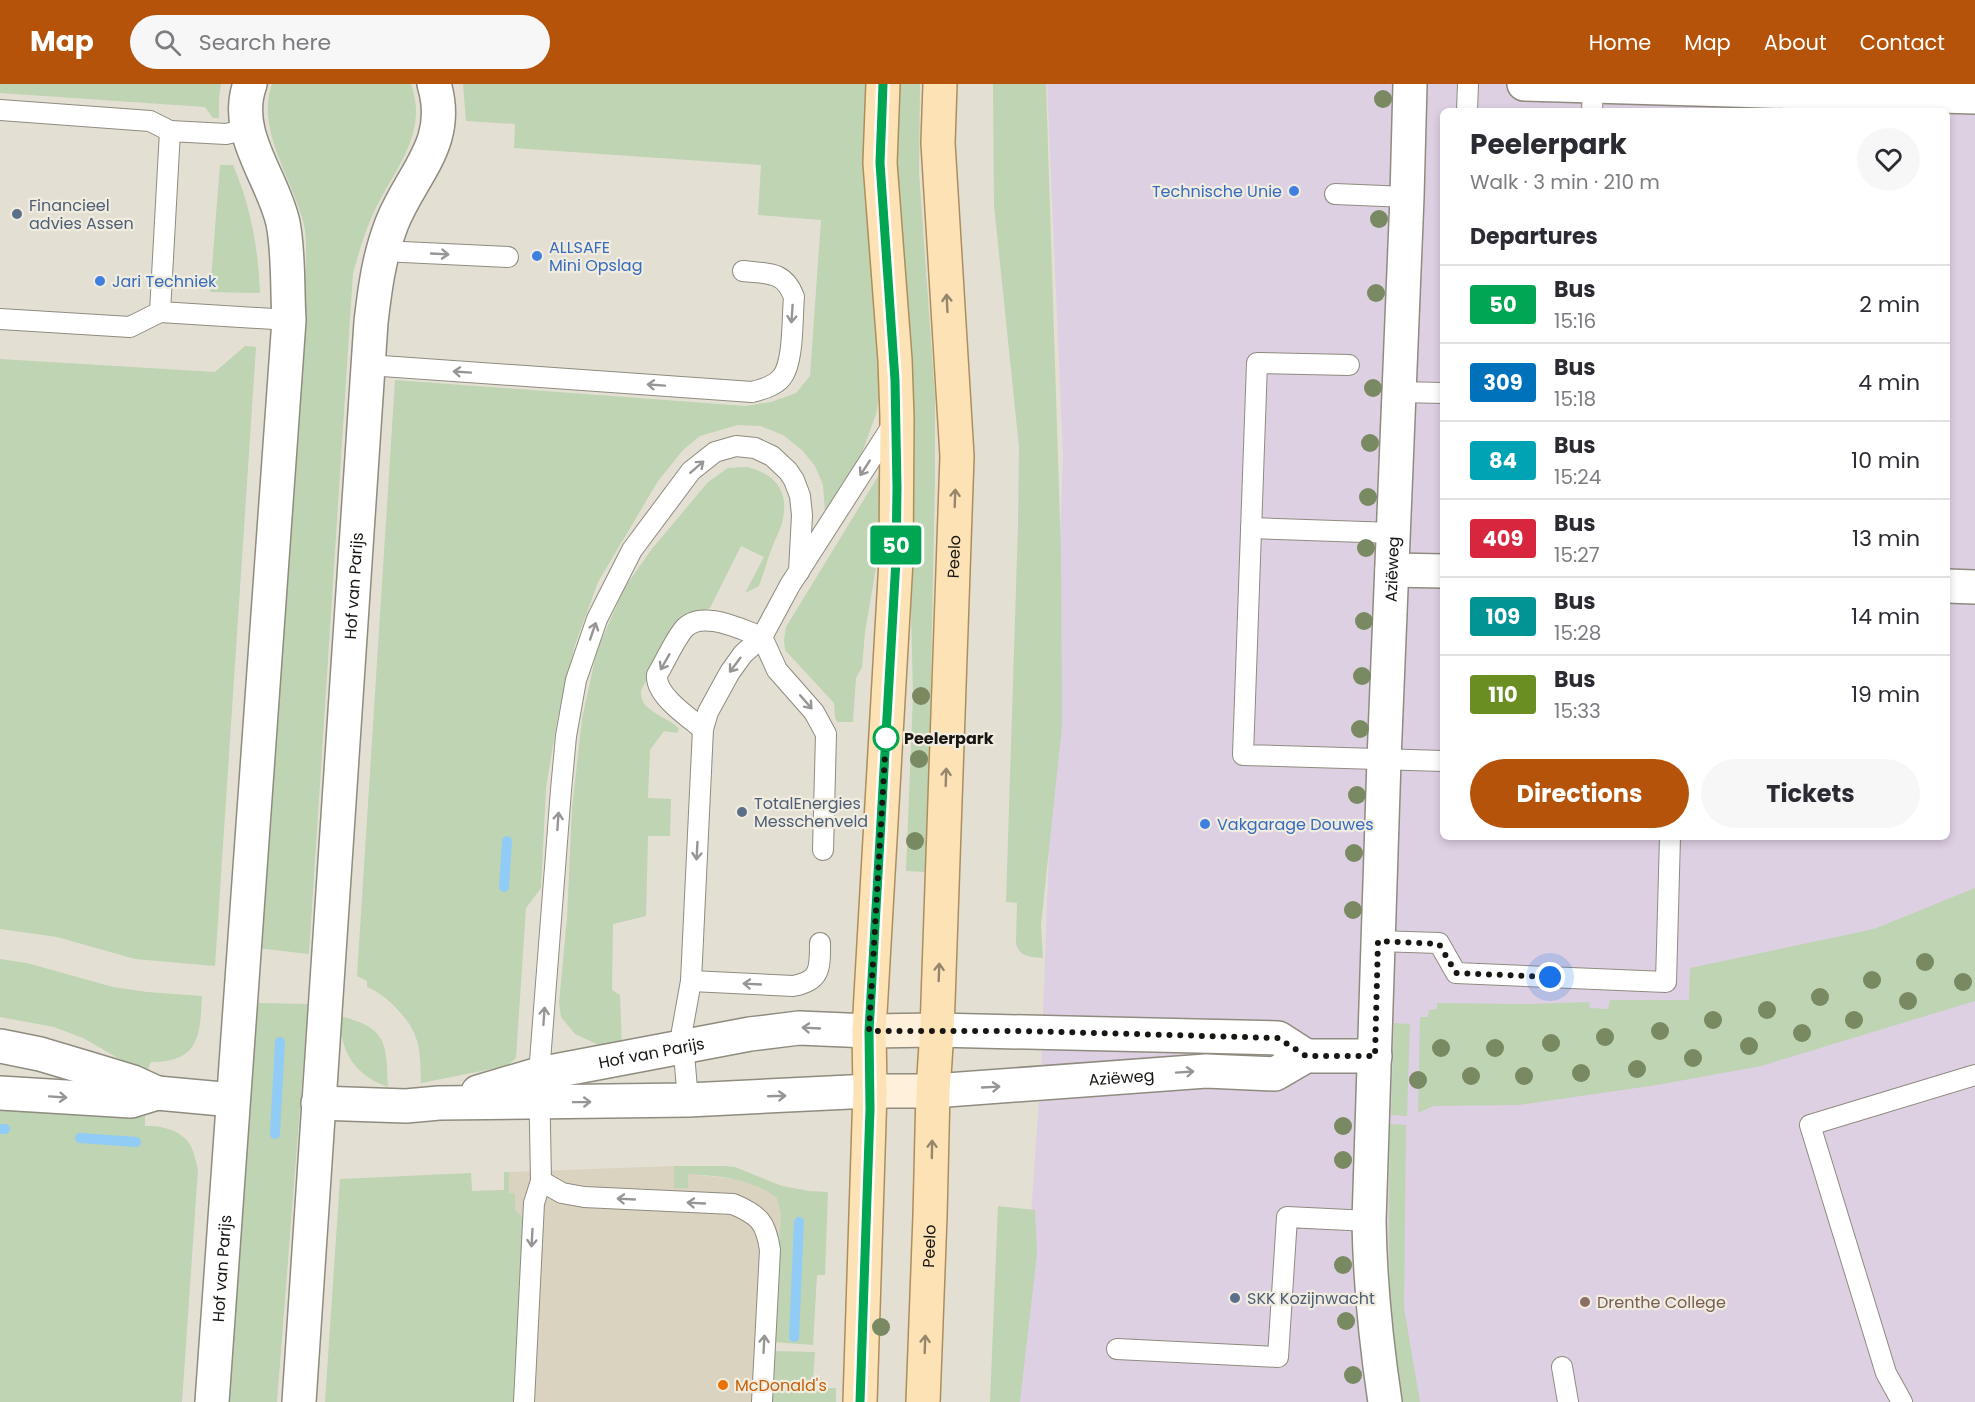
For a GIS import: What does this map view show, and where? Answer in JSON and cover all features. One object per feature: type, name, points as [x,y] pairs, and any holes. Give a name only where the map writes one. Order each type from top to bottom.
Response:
[{"type":"main road","points":[[860,1402],[870,1091],[869,1031],[896,560],[897,418],[880,163],[883,84]]},
{"type":"main road","name":"Peelo","points":[[923,1402],[957,456],[938,143],[940,84]]},
{"type":"main road","points":[[869,1031],[937,1030]]},
{"type":"main road","points":[[870,1091],[933,1091]]},
{"type":"street","name":"Hof van Parijs","points":[[212,1402],[289,320],[283,224],[248,129],[245,112],[246,94],[250,84]]},
{"type":"street","name":"Hof van Parijs","points":[[298,1402],[371,322],[376,275],[382,251],[406,192],[426,160],[436,138],[440,117],[434,84]]},
{"type":"street","name":"Aziëweg","points":[[1385,1402],[1375,1336],[1369,1221],[1410,84]]},
{"type":"street","points":[[1524,84],[1592,98],[1762,101],[1975,97]]},
{"type":"street","points":[[1392,570],[1440,571]]},
{"type":"street","points":[[1950,586],[1975,587]]},
{"type":"street","name":"Hof van Parijs","points":[[318,1103],[406,1106],[439,1103],[539,1088],[684,1048],[750,1034],[799,1028],[869,1031]]},
{"type":"street","points":[[937,1030],[1278,1038],[1306,1056],[1375,1056]]},
{"type":"street","points":[[0,1046],[40,1054],[87,1068],[133,1082],[157,1093],[233,1100]]},
{"type":"street","name":"Aziëweg","points":[[933,1091],[1206,1071],[1275,1074],[1306,1056]]},
{"type":"street","name":"Hof van Parijs","points":[[539,1088],[688,1100],[870,1091]]},
{"type":"street","points":[[0,1093],[131,1101],[157,1093]]},
{"type":"lane","points":[[1467,108],[1468,84]]},
{"type":"lane","points":[[0,110],[150,121],[170,131],[226,134],[248,129]]},
{"type":"lane","points":[[160,312],[170,131]]},
{"type":"lane","points":[[1335,194],[1407,197]]},
{"type":"lane","points":[[382,251],[508,257]]},
{"type":"lane","points":[[369,365],[752,392],[769,387],[782,376],[789,361],[794,297],[791,288],[783,279],[774,274],[743,271]]},
{"type":"lane","points":[[0,319],[130,327],[160,312],[289,320]]},
{"type":"lane","points":[[1349,365],[1257,363],[1243,755],[1440,761]]},
{"type":"lane","points":[[1399,392],[1440,393]]},
{"type":"lane","points":[[688,1100],[682,1031],[691,981],[703,729],[708,712],[730,672],[743,654],[762,637],[799,572],[897,418]]},
{"type":"lane","points":[[524,1402],[534,1203],[541,1181],[539,1088],[561,790],[576,680],[597,618],[632,550],[691,471],[715,452],[736,446],[755,448],[772,456],[788,471],[800,496],[802,515],[799,572]]},
{"type":"lane","points":[[1251,528],[1393,532]]},
{"type":"lane","points":[[703,729],[670,700],[656,683],[657,675],[684,629],[699,621],[715,621],[762,637],[777,670],[814,712],[826,734],[823,850]]},
{"type":"lane","points":[[1378,941],[1439,944],[1456,973],[1666,982],[1670,840]]},
{"type":"lane","points":[[691,981],[793,986],[803,984],[813,980],[820,967],[820,943]]},
{"type":"lane","points":[[1902,1402],[1886,1373],[1810,1125],[1975,1075]]},
{"type":"lane","points":[[541,1181],[562,1193],[584,1197],[733,1204],[751,1212],[762,1222],[768,1234],[770,1250],[762,1402]]},
{"type":"lane","points":[[1117,1349],[1278,1357],[1287,1218],[1369,1221]]},
{"type":"lane","points":[[1562,1367],[1568,1402]]},
{"type":"shaded area","points":[[1047,84],[1975,84],[1975,1402],[1018,1402],[1041,1070],[1063,456]]},
{"type":"shaded area","points":[[674,1166],[688,1174],[744,1180],[764,1188],[778,1198],[781,1215],[770,1402],[516,1402],[515,1210],[509,1193],[509,1172]]},
{"type":"green space","points":[[0,84],[221,84],[219,118],[213,118],[205,107],[0,93]]},
{"type":"green space","points":[[272,84],[411,84],[416,119],[407,151],[371,219],[353,273],[309,954],[257,948],[306,266],[304,225],[278,155],[268,119],[268,101]]},
{"type":"green space","points":[[463,84],[871,84],[883,374],[876,414],[860,458],[830,512],[825,511],[823,485],[815,466],[802,450],[783,435],[761,426],[738,425],[700,436],[683,450],[658,481],[598,582],[575,645],[558,715],[546,788],[541,888],[526,908],[516,1058],[507,1066],[421,1083],[418,1043],[411,1026],[390,1002],[367,987],[367,981],[357,976],[395,380],[746,406],[771,402],[796,393],[810,376],[821,220],[758,215],[761,165],[514,148],[515,124],[466,121]]},
{"type":"green space","points":[[896,84],[920,84],[919,172],[935,397],[927,872],[906,871],[913,695],[910,568],[894,214]]},
{"type":"green space","points":[[993,84],[1046,84],[1061,552],[1062,726],[1041,925],[1043,958],[1026,956],[1020,952],[1016,944],[1017,903],[1006,902],[1019,447],[994,205]]},
{"type":"green space","points":[[220,165],[233,165],[245,196],[255,244],[260,293],[210,292]]},
{"type":"green space","points":[[245,346],[256,347],[215,966],[135,959],[57,937],[0,929],[0,359],[215,372]]},
{"type":"green space","points":[[885,465],[884,521],[865,632],[862,667],[856,678],[853,722],[837,722],[834,703],[785,650],[786,627]]},
{"type":"green space","points":[[747,467],[766,474],[773,480],[784,502],[782,523],[759,586],[745,593],[764,557],[741,546],[710,608],[679,623],[667,635],[641,691],[642,698],[649,709],[679,729],[677,733],[664,731],[650,750],[648,798],[671,799],[670,836],[648,836],[646,916],[613,924],[612,990],[620,995],[622,1048],[603,1047],[575,1034],[561,1017],[559,1003],[567,918],[572,808],[582,719],[597,650],[625,587],[651,550],[708,482],[728,468]]},
{"type":"green space","points":[[1975,888],[1975,1001],[1761,1066],[1657,1085],[1519,1105],[1433,1106],[1418,1113],[1420,1017],[1428,1017],[1429,1010],[1437,1009],[1437,1003],[1589,1002],[1590,1008],[1608,1009],[1610,1000],[1689,1000],[1690,968],[1874,929]]},
{"type":"green space","points":[[0,959],[27,963],[113,987],[202,996],[200,1023],[194,1044],[179,1057],[167,1061],[151,1062],[146,1074],[83,1038],[54,1027],[0,1017]]},
{"type":"green space","points":[[257,1003],[308,1004],[277,1402],[229,1402]]},
{"type":"green space","points":[[340,1016],[356,1021],[376,1032],[385,1048],[388,1087],[366,1076],[351,1060],[343,1040]]},
{"type":"green space","points":[[1394,1023],[1410,1024],[1407,1116],[1391,1115]]},
{"type":"green space","points":[[0,1104],[145,1113],[145,1126],[158,1126],[177,1132],[191,1146],[198,1169],[182,1402],[0,1402]]},
{"type":"green space","points":[[1390,1124],[1406,1125],[1404,1308],[1420,1402],[1403,1402],[1393,1333],[1389,1263]]},
{"type":"green space","points":[[674,1166],[735,1167],[782,1186],[828,1192],[825,1275],[817,1275],[813,1345],[772,1342],[781,1215],[777,1198],[746,1182],[712,1176],[688,1174],[688,1188],[674,1188]]},
{"type":"green space","points":[[504,1172],[509,1172],[509,1193],[515,1194],[515,1210],[525,1220],[516,1402],[325,1402],[340,1179],[471,1173],[472,1191],[504,1190]]},
{"type":"green space","points":[[998,1206],[1035,1210],[1037,1254],[1020,1402],[990,1402]]},
{"type":"green space","points":[[773,1351],[815,1352],[813,1379],[822,1379],[821,1388],[836,1388],[836,1402],[770,1402]]},
{"type":"waterway","points":[[504,887],[507,841]]},
{"type":"waterway","points":[[275,1134],[280,1042]]},
{"type":"waterway","points":[[0,1129],[5,1129]]},
{"type":"waterway","points":[[80,1138],[136,1142]]},
{"type":"waterway","points":[[794,1337],[799,1222]]},
{"type":"bus line","name":"50","points":[[860,1402],[870,1109],[869,1031],[896,560],[897,418],[880,163],[883,84]]},
{"type":"place","name":"Technische Unie","points":[[1294,191]]},
{"type":"place","name":"Financieel advies Assen","points":[[17,214]]},
{"type":"place","name":"ALLSAFE Mini Opslag","points":[[537,256]]},
{"type":"place","name":"Jari Techniek","points":[[100,281]]},
{"type":"place","name":"Peelerpark","points":[[886,738]]},
{"type":"place","name":"TotalEnergies Messchenveld","points":[[742,812]]},
{"type":"place","name":"Vakgarage Douwes","points":[[1205,824]]},
{"type":"place","name":"SKK Kozijnwacht","points":[[1235,1298]]},
{"type":"place","name":"Drenthe College","points":[[1585,1302]]},
{"type":"place","name":"McDonald's","points":[[723,1385]]},
{"type":"route","points":[[886,738],[869,1031],[1024,1031],[1278,1038],[1306,1056],[1375,1056],[1378,941],[1439,944],[1456,973],[1550,977]]}]
